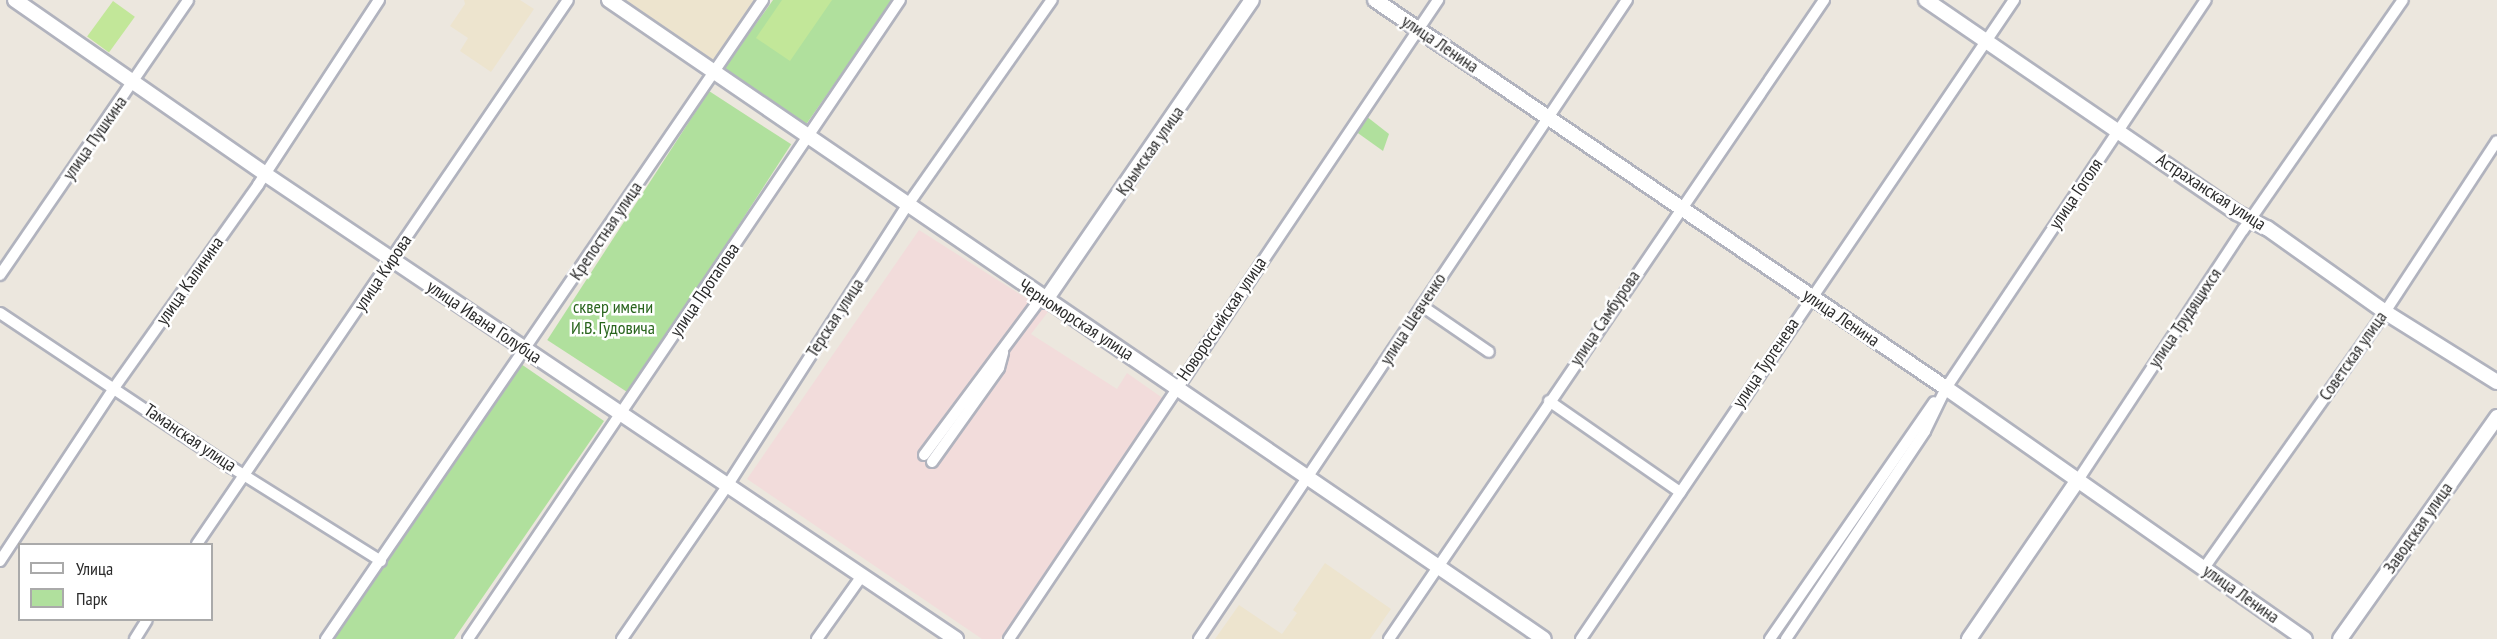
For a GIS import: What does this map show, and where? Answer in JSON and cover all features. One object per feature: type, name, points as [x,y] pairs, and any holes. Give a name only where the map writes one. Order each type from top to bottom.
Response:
[{"type":"street","name":"улица Ивана Голубца","points":[[15,0],[525,351],[622,412],[727,486],[956,639]]},
{"type":"street","name":"улица Пушкина","points":[[0,275],[188,0]]},
{"type":"street","name":"улица Калинина","points":[[0,561],[114,388],[265,174],[379,0]]},
{"type":"street","name":"улица Кирова","points":[[198,543],[243,474],[393,260],[568,0]]},
{"type":"street","name":"Черноморская улица","points":[[609,0],[1043,300],[1177,386],[1544,639]]},
{"type":"street","name":"Крепостная улица","points":[[326,639],[763,0]]},
{"type":"street","name":"улица Протапова","points":[[473,637],[900,0]]},
{"type":"street","name":"Терская улица","points":[[622,639],[727,486],[907,206],[1052,0]]},
{"type":"street","name":"Крымская улица","points":[[928,458],[991,362],[1003,353],[1043,300],[1252,0]]},
{"type":"street","name":"улица Ленина","points":[[1376,0],[1547,115],[1810,298],[1946,388],[2305,639]]},
{"type":"street","name":"Новороссийская улица","points":[[1008,639],[1438,0]]},
{"type":"street","name":"улица Шевченко","points":[[1199,639],[1547,115],[1627,0]]},
{"type":"street","name":"улица Самбурова","points":[[1389,639],[1679,208],[1824,0]]},
{"type":"street","name":"Астраханская улица","points":[[1926,0],[2385,312],[2497,382]]},
{"type":"street","name":"улица Тургенева","points":[[1581,639],[2014,0]]},
{"type":"street","name":"улица Гоголя","points":[[1770,639],[1915,424],[1946,388],[2206,0]]},
{"type":"street","name":"улица Трудящихся","points":[[1970,639],[2251,220],[2403,0]]},
{"type":"street","name":"Советская улица","points":[[2204,568],[2385,312],[2497,141]]},
{"type":"street","points":[[1422,306],[1489,352]]},
{"type":"street","name":"Таманская улица","points":[[0,313],[243,474],[381,561]]},
{"type":"street","name":"улица Гоголя","points":[[1786,639],[1925,431],[1946,388]]},
{"type":"street","points":[[1549,401],[1680,492]]},
{"type":"street","name":"Заводская улица","points":[[2340,639],[2497,417]]},
{"type":"street","points":[[817,639],[861,577]]},
{"type":"street","points":[[135,639],[146,621]]},
{"type":"shaded area","points":[[464,0],[520,0],[534,9],[491,72],[460,51],[468,38],[450,26],[465,4]]},
{"type":"shaded area","points":[[625,0],[758,0],[715,62]]},
{"type":"shaded area","points":[[919,230],[1048,312],[1031,334],[1117,389],[1127,373],[1164,399],[1000,639],[982,639],[747,479]]},
{"type":"shaded area","points":[[1325,563],[1391,609],[1370,639],[1215,639],[1239,605],[1282,634],[1297,613],[1293,610]]},
{"type":"green space","points":[[773,0],[893,0],[805,126],[723,70]]},
{"type":"green space","points":[[782,0],[832,0],[790,61],[756,38]]},
{"type":"green space","points":[[113,1],[135,17],[109,52],[87,37]]},
{"type":"green space","name":"сквер имени И.В. Гудовича","points":[[709,91],[791,144],[629,393],[547,340]]},
{"type":"green space","points":[[1366,116],[1389,134],[1383,151],[1355,131]]},
{"type":"green space","points":[[521,364],[604,421],[454,639],[330,639]]}]
